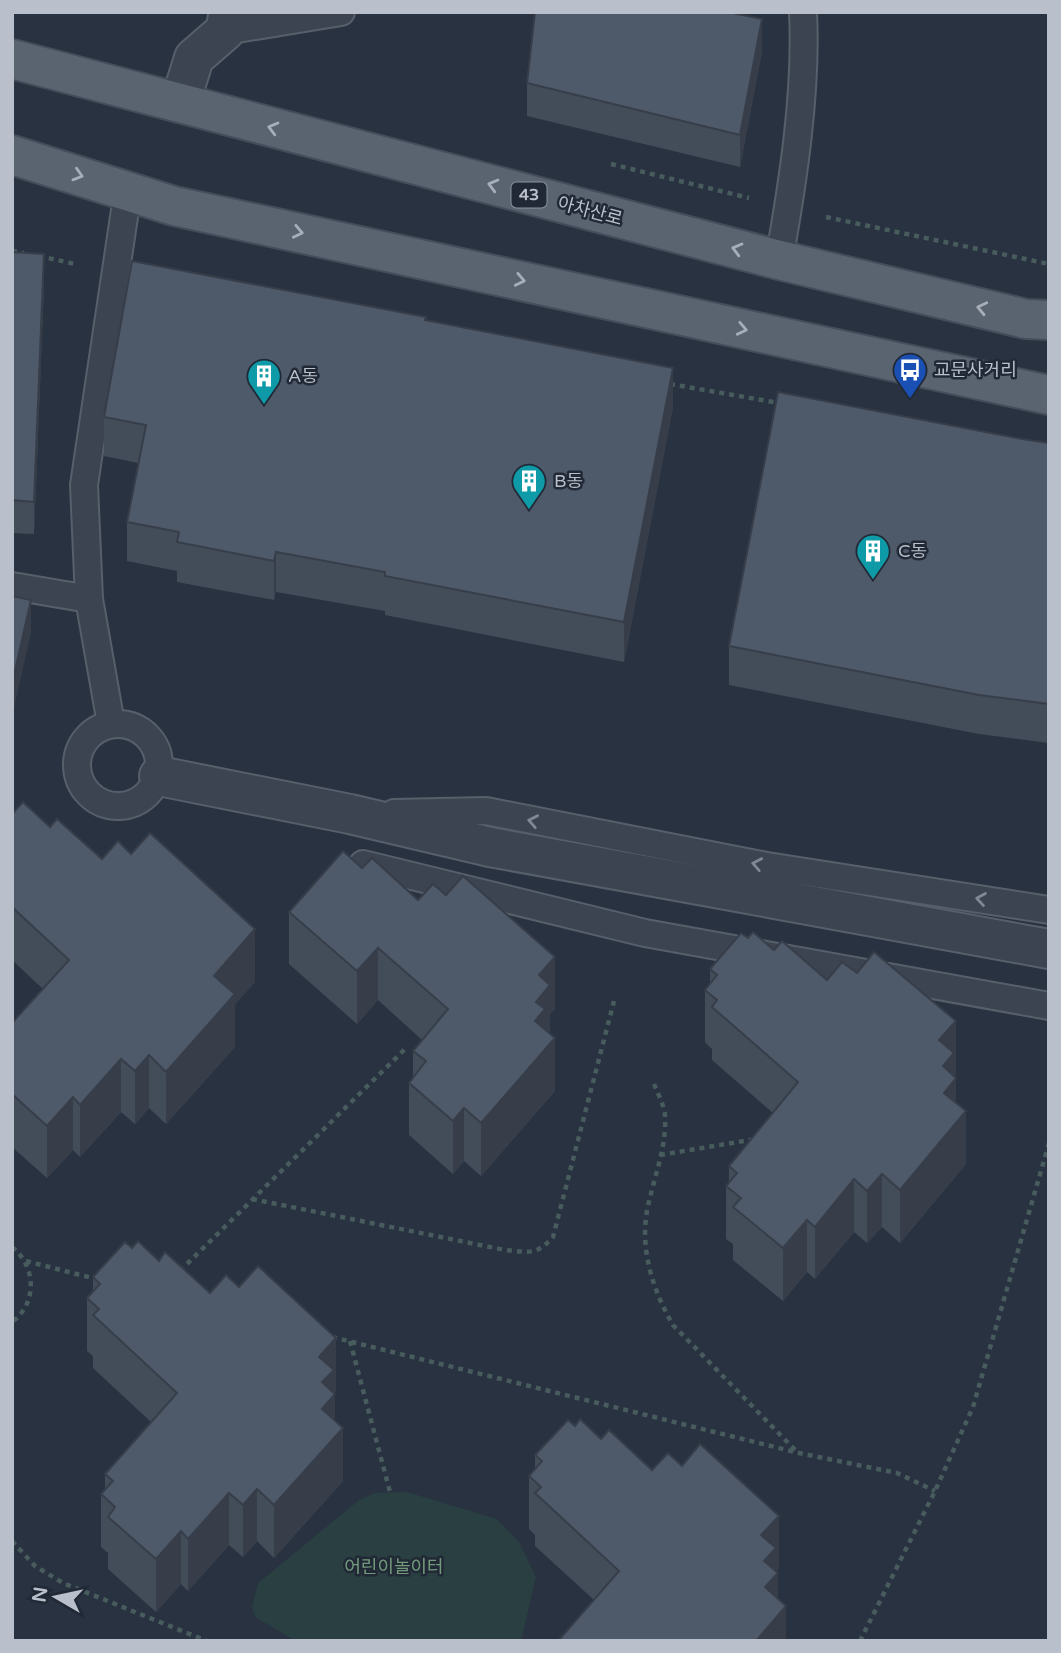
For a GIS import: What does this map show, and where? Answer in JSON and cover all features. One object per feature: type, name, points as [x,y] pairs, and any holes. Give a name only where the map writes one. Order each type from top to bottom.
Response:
[{"type":"main road","name":"아차산로","points":[[12,59],[779,260],[1026,318],[1049,320]]},
{"type":"main road","points":[[12,155],[174,205],[1049,395]]},
{"type":"street","points":[[180,103],[194,58],[227,22]]},
{"type":"street","points":[[159,776],[349,814],[490,847],[1049,949]]},
{"type":"lane","points":[[227,22],[341,12]]},
{"type":"lane","points":[[779,260],[788,207],[805,51],[803,12]]},
{"type":"lane","points":[[111,724],[89,600],[84,485],[128,190]]},
{"type":"lane","points":[[12,586],[89,600]]},
{"type":"lane","points":[[111,724],[125,724],[139,729],[150,738],[157,749],[159,776],[144,798],[132,804],[106,805],[94,799],[79,777],[77,764],[80,750],[87,738],[98,729],[111,724]]},
{"type":"lane","points":[[349,814],[486,811],[766,866],[1049,910]]},
{"type":"lane","points":[[363,864],[645,933],[1049,1006]]},
{"type":"path","points":[[818,216],[1049,264]]},
{"type":"path","points":[[12,251],[25,253]]},
{"type":"path","points":[[38,256],[116,272]]},
{"type":"path","points":[[667,384],[789,405]]},
{"type":"path","points":[[252,1199],[505,1250],[542,1250],[553,1237],[614,1001]]},
{"type":"path","points":[[176,1275],[405,1049]]},
{"type":"path","points":[[654,1084],[664,1112],[664,1140],[647,1213],[646,1238],[650,1271],[659,1301],[673,1325],[799,1453]]},
{"type":"path","points":[[660,1155],[757,1139]]},
{"type":"path","points":[[860,1641],[935,1491],[973,1407],[1049,1143]]},
{"type":"path","points":[[12,1247],[26,1261],[31,1276],[31,1292],[27,1306],[12,1322]]},
{"type":"path","points":[[26,1261],[104,1281]]},
{"type":"path","points":[[324,1335],[799,1453],[897,1473],[935,1491]]},
{"type":"path","points":[[349,1341],[390,1492]]},
{"type":"path","points":[[12,1541],[35,1566],[63,1583],[207,1641]]},
{"type":"green space","name":"어린이놀이터","points":[[407,1492],[497,1519],[519,1542],[536,1577],[521,1641],[296,1641],[255,1617],[252,1607],[258,1583],[359,1500],[375,1493]]},
{"type":"building","points":[[535,12],[728,12],[762,19],[740,135],[527,83]]},
{"type":"building","points":[[12,252],[44,254],[34,502],[12,500]]},
{"type":"building","points":[[132,261],[426,317],[425,320],[673,368],[624,622],[276,552],[274,561],[177,542],[179,532],[127,522],[146,425],[104,417]]},
{"type":"building","name":"C동","points":[[778,392],[1049,443],[1049,704],[979,695],[729,646]]},
{"type":"building","points":[[12,596],[31,600],[12,684]]},
{"type":"building","points":[[23,802],[50,827],[57,819],[102,859],[118,841],[131,854],[150,833],[255,929],[214,976],[235,994],[166,1072],[149,1055],[135,1071],[121,1059],[80,1105],[73,1097],[47,1126],[12,1094],[12,1023],[69,960],[12,907],[12,814]]},
{"type":"building","points":[[343,851],[362,868],[372,858],[418,900],[433,884],[446,895],[463,876],[555,957],[539,975],[550,985],[536,1002],[545,1009],[535,1021],[555,1038],[481,1123],[464,1108],[453,1121],[409,1083],[426,1061],[413,1051],[448,1009],[378,948],[357,971],[289,912]]},
{"type":"building","points":[[753,932],[774,950],[782,941],[827,980],[842,962],[857,973],[874,952],[956,1021],[939,1040],[954,1053],[943,1066],[956,1078],[944,1093],[966,1111],[900,1190],[882,1174],[867,1191],[854,1179],[815,1227],[807,1220],[783,1248],[733,1207],[741,1198],[726,1186],[737,1173],[729,1166],[798,1082],[712,1007],[717,1000],[705,990],[717,975],[710,969],[741,933],[748,938]]},
{"type":"building","points":[[138,1241],[159,1261],[165,1252],[210,1293],[226,1275],[239,1287],[258,1266],[336,1338],[319,1357],[334,1370],[322,1382],[335,1394],[322,1409],[343,1428],[274,1505],[257,1489],[243,1505],[229,1493],[188,1539],[181,1531],[156,1559],[108,1517],[115,1507],[101,1494],[113,1481],[105,1474],[177,1393],[93,1315],[99,1309],[87,1298],[100,1284],[93,1277],[125,1242],[132,1248]]},
{"type":"building","points":[[580,1419],[601,1439],[609,1430],[652,1470],[668,1453],[682,1466],[700,1444],[779,1516],[761,1535],[776,1548],[764,1561],[778,1573],[765,1587],[786,1606],[756,1641],[558,1641],[619,1571],[535,1493],[541,1487],[529,1476],[542,1461],[535,1455],[568,1420],[575,1426]]},
{"type":"place","name":"교문사거리","points":[[910,400]]},
{"type":"place","name":"A동","points":[[264,406]]},
{"type":"place","name":"B동","points":[[529,511]]},
{"type":"place","name":"C동","points":[[873,581]]}]
